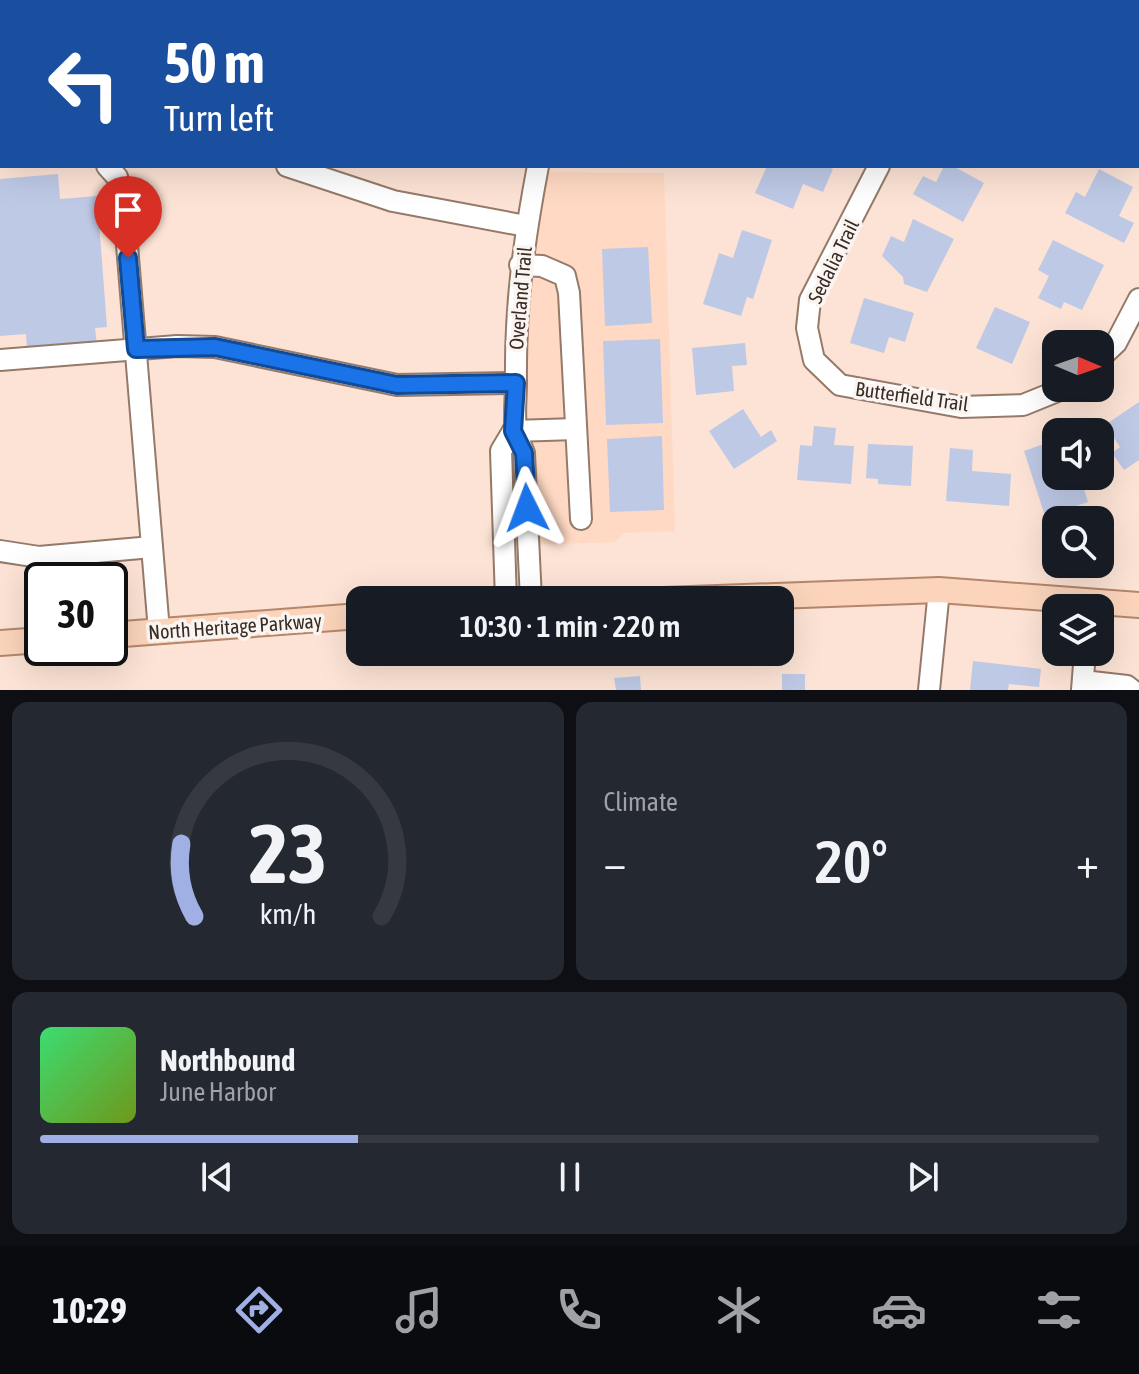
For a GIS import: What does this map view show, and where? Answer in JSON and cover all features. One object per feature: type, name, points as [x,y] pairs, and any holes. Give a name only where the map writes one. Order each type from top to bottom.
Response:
[{"type":"main road","points":[[794,595],[939,590],[1042,600]]},
{"type":"main road","points":[[1114,604],[1139,605]]},
{"type":"main road","name":"North Heritage Parkway","points":[[128,634],[346,617]]},
{"type":"main road","points":[[0,643],[24,641]]},
{"type":"street","points":[[109,168],[117,177],[123,197],[159,631]]},
{"type":"street","points":[[293,168],[393,201],[526,226]]},
{"type":"street","name":"Overland Trail","points":[[506,586],[501,451],[513,431],[516,383],[514,347],[520,265],[538,168]]},
{"type":"street","name":"Sedalia Trail","points":[[814,360],[807,328],[810,300],[878,168]]},
{"type":"street","points":[[520,265],[542,266],[565,276],[569,293],[581,519]]},
{"type":"street","points":[[1114,345],[1139,299]]},
{"type":"street","points":[[0,360],[136,349],[215,347],[397,385],[516,383]]},
{"type":"street","name":"Butterfield Trail","points":[[814,360],[840,385],[961,407],[1023,405],[1042,397]]},
{"type":"street","points":[[513,431],[576,429]]},
{"type":"street","name":"Overland Trail","points":[[513,431],[524,453],[530,586]]},
{"type":"street","points":[[0,551],[39,557],[152,547]]},
{"type":"street","points":[[929,690],[939,590]]},
{"type":"street","points":[[1084,666],[1082,686],[1127,686],[1132,690]]},
{"type":"shaded area","points":[[548,172],[664,173],[675,531],[624,533],[614,542],[533,545],[519,312]]},
{"type":"building","points":[[766,168],[833,169],[823,192],[803,184],[793,209],[755,193]]},
{"type":"building","points":[[943,168],[957,168],[984,183],[963,222],[913,194],[923,176],[936,182]]},
{"type":"building","points":[[1099,169],[1133,187],[1119,216],[1134,223],[1124,243],[1065,213],[1076,192],[1085,197]]},
{"type":"building","points":[[58,174],[60,199],[97,196],[107,327],[95,328],[97,345],[27,350],[26,334],[0,336],[0,179]]},
{"type":"building","points":[[913,219],[954,239],[927,292],[904,284],[903,277],[882,256],[891,236],[904,242]]},
{"type":"building","points":[[742,230],[772,240],[753,299],[747,297],[741,316],[703,304],[719,253],[733,258]]},
{"type":"building","points":[[1053,240],[1104,265],[1082,310],[1064,302],[1061,309],[1038,298],[1049,276],[1038,270]]},
{"type":"building","points":[[648,247],[652,323],[605,326],[602,249]]},
{"type":"building","points":[[864,298],[914,313],[905,342],[889,337],[884,353],[850,343]]},
{"type":"building","points":[[995,307],[1030,322],[1012,364],[976,348]]},
{"type":"building","points":[[660,339],[663,423],[606,425],[603,341]]},
{"type":"building","points":[[745,343],[747,365],[732,366],[734,391],[696,395],[692,348]]},
{"type":"building","points":[[1139,402],[1139,460],[1124,470],[1114,456],[1114,452],[1120,447],[1114,438],[1114,419]]},
{"type":"building","points":[[743,409],[761,437],[771,430],[777,441],[734,469],[709,431]]},
{"type":"building","points":[[814,426],[836,428],[834,445],[854,446],[851,484],[797,480],[800,445],[812,446]]},
{"type":"building","points":[[662,436],[664,510],[610,512],[607,439]]},
{"type":"building","points":[[868,444],[913,446],[911,486],[878,484],[878,479],[866,478]]},
{"type":"building","points":[[1042,445],[1042,490],[1084,490],[1088,502],[1076,506],[1042,507],[1024,451]]},
{"type":"building","points":[[950,448],[973,450],[972,471],[1011,474],[1009,506],[946,501]]},
{"type":"building","points":[[973,661],[1041,669],[1039,687],[1009,684],[1008,690],[970,690]]},
{"type":"building","points":[[782,674],[805,674],[805,690],[782,690]]},
{"type":"building","points":[[640,676],[641,690],[616,690],[614,678]]},
{"type":"route","points":[[128,258],[136,349],[215,347],[397,385],[516,383],[513,431],[524,453],[527,508]]}]
